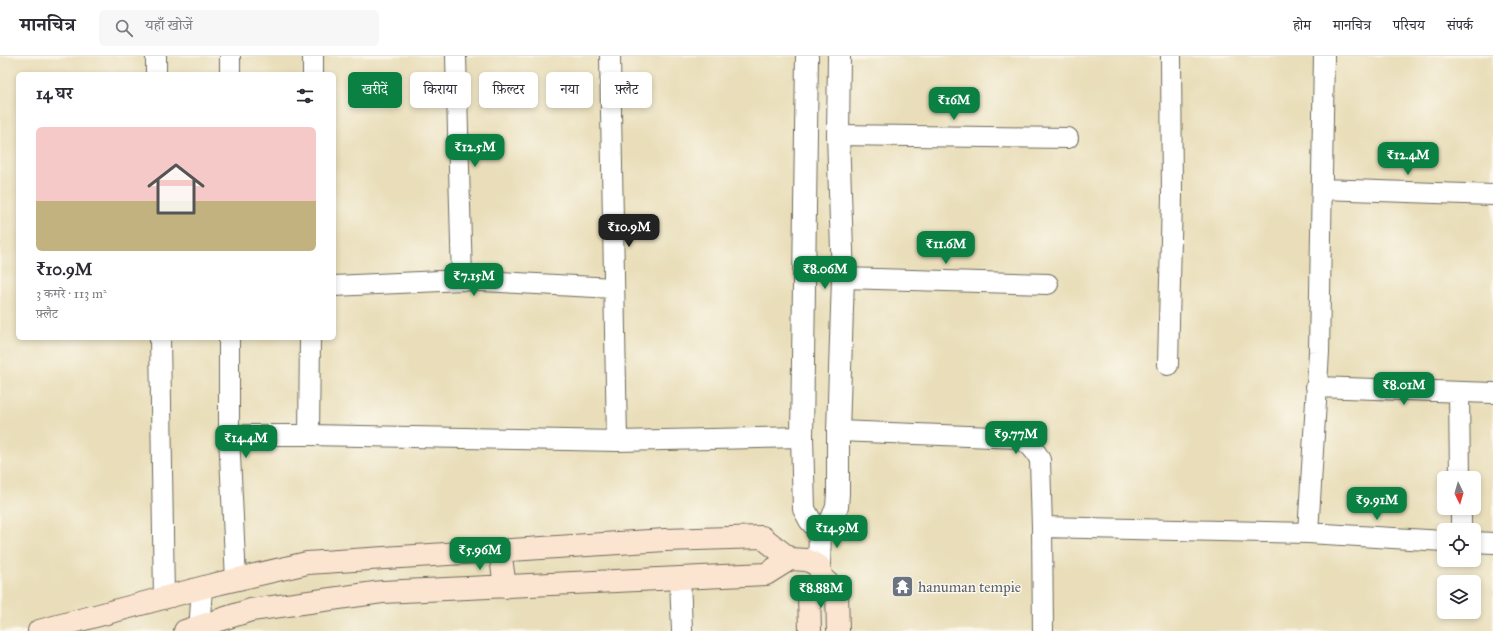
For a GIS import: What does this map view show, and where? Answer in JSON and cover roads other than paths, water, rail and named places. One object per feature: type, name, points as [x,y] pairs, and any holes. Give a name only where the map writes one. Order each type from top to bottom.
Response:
[{"type":"main road","points":[[40,631],[202,588],[307,563],[665,540],[762,537],[790,559],[808,560],[838,591],[838,631]]},
{"type":"main road","points":[[500,550],[505,587]]},
{"type":"main road","points":[[195,630],[251,610],[382,592],[766,574],[790,559]]},
{"type":"main road","points":[[810,631],[809,596],[821,572]]},
{"type":"street","points":[[156,56],[156,72]]},
{"type":"street","points":[[230,56],[230,72]]},
{"type":"street","points":[[312,72],[313,56]]},
{"type":"street","points":[[456,56],[462,280]]},
{"type":"street","points":[[610,56],[617,441]]},
{"type":"street","points":[[807,56],[802,437],[804,509],[810,520],[820,532],[821,572]]},
{"type":"street","points":[[820,532],[832,519],[837,506],[838,493],[842,278],[838,135],[840,56]]},
{"type":"street","points":[[1168,365],[1172,197],[1171,56]]},
{"type":"street","points":[[1308,533],[1319,352],[1324,56]]},
{"type":"street","points":[[838,135],[1068,138]]},
{"type":"street","points":[[1322,189],[1493,195]]},
{"type":"street","points":[[842,278],[1048,284]]},
{"type":"street","points":[[336,286],[462,280],[614,288]]},
{"type":"street","points":[[160,340],[164,598]]},
{"type":"street","points":[[230,340],[229,436],[236,580]]},
{"type":"street","points":[[309,435],[310,340]]},
{"type":"street","points":[[1316,387],[1493,393]]},
{"type":"street","points":[[1459,392],[1460,471]]},
{"type":"street","points":[[838,431],[1019,438],[1036,451],[1040,460],[1043,631]]},
{"type":"street","points":[[229,436],[309,435],[617,441],[802,437]]},
{"type":"street","points":[[1042,527],[1308,533],[1437,541]]},
{"type":"street","points":[[1481,542],[1493,543]]},
{"type":"street","points":[[680,578],[682,631]]},
{"type":"street","points":[[195,630],[202,588]]},
{"type":"place","name":"hanuman tempie","points":[[903,587]]}]
